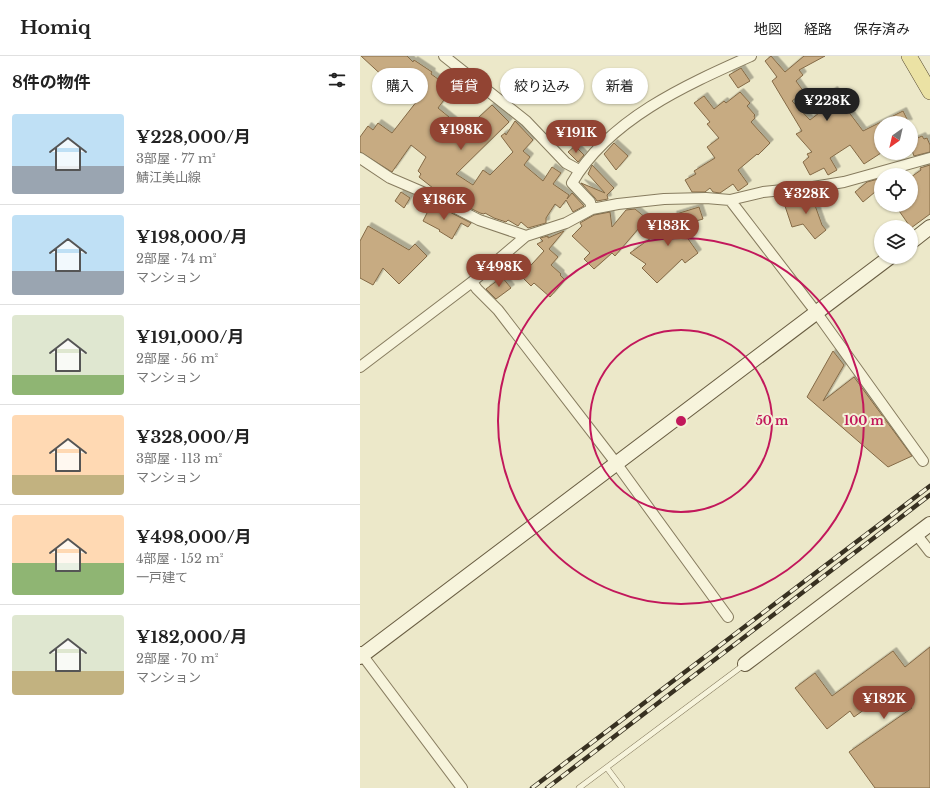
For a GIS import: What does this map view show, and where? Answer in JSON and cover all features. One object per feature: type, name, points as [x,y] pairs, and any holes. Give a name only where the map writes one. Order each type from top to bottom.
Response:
[{"type":"main road","points":[[909,56],[930,92]]},
{"type":"street","points":[[444,56],[526,122],[566,163],[579,170]]},
{"type":"street","points":[[592,208],[590,202],[572,183],[579,170],[603,142],[650,106],[700,79],[751,56]]},
{"type":"street","points":[[360,158],[390,178],[437,198],[479,220],[526,236]]},
{"type":"street","points":[[360,367],[472,282],[526,236],[566,223],[592,208],[664,199],[706,198],[730,200],[763,192],[844,182],[930,158]]},
{"type":"street","points":[[730,200],[816,312],[923,461]]},
{"type":"street","points":[[918,237],[930,228]]},
{"type":"street","points":[[462,788],[361,654],[881,264]]},
{"type":"street","points":[[472,282],[498,310],[616,464],[728,617]]},
{"type":"street","points":[[744,664],[930,524]]},
{"type":"street","points":[[916,534],[930,552]]},
{"type":"lane","points":[[579,788],[744,664]]},
{"type":"lane","points":[[607,768],[622,788]]},
{"type":"building","points":[[361,56],[407,56],[413,62],[414,60],[426,68],[374,68]]},
{"type":"building","points":[[771,56],[785,72],[804,56],[825,56],[799,70],[803,75],[796,81],[804,92],[792,101],[810,120],[828,106],[822,98],[834,90],[863,131],[874,126],[874,158],[864,164],[850,145],[830,158],[837,170],[828,175],[824,168],[810,175],[803,162],[809,157],[807,154],[812,152],[796,134],[802,131],[772,81],[777,77],[765,61]]},
{"type":"building","points":[[741,68],[750,81],[738,88],[729,75]]},
{"type":"building","points":[[428,69],[436,78],[436,104],[441,104],[438,108],[465,130],[492,105],[509,122],[456,174],[473,185],[483,170],[490,175],[513,152],[501,136],[505,133],[506,135],[515,121],[533,140],[523,151],[530,157],[524,165],[543,181],[552,167],[561,173],[553,184],[569,195],[567,199],[572,193],[584,206],[573,212],[566,200],[560,208],[555,204],[546,218],[546,223],[528,228],[521,222],[518,226],[508,220],[506,222],[485,213],[480,213],[438,192],[419,177],[421,174],[418,171],[426,157],[411,145],[392,172],[360,152],[360,137],[368,126],[373,130],[378,123],[392,133],[415,104],[428,104]]},
{"type":"building","points":[[740,92],[750,103],[747,106],[755,115],[755,118],[751,122],[770,143],[758,155],[757,154],[738,170],[748,184],[738,191],[733,184],[720,193],[713,192],[710,188],[705,192],[692,192],[685,180],[696,174],[694,171],[715,158],[707,147],[719,138],[707,124],[710,122],[694,103],[704,96],[714,109],[724,101],[726,103]]},
{"type":"building","points":[[903,111],[906,116],[893,116]]},
{"type":"building","points":[[922,136],[924,139],[927,138],[930,145],[930,152],[918,155],[918,138]]},
{"type":"building","points":[[614,143],[628,156],[616,170],[604,154]]},
{"type":"building","points":[[575,146],[584,155],[578,162],[568,152]]},
{"type":"building","points":[[592,165],[614,188],[607,195],[608,199],[597,201],[581,183],[605,193],[588,174]]},
{"type":"building","points":[[930,165],[930,214],[918,223],[918,220],[905,220],[900,212],[918,212],[918,172],[921,170],[920,168]]},
{"type":"building","points":[[874,180],[874,193],[863,202],[855,192],[867,182]]},
{"type":"building","points":[[401,192],[410,198],[404,208],[395,201]]},
{"type":"building","points":[[811,194],[822,225],[826,230],[815,239],[803,224],[792,227],[785,206],[798,202],[795,195]]},
{"type":"building","points":[[432,203],[471,223],[468,227],[461,223],[452,239],[439,231],[440,230],[423,221]]},
{"type":"building","points":[[699,207],[703,219],[679,226],[698,253],[685,263],[682,259],[657,283],[642,268],[646,264],[630,253],[658,233],[663,232],[676,223],[677,224],[673,215]]},
{"type":"building","points":[[635,209],[646,218],[645,221],[615,256],[612,253],[594,269],[584,259],[590,253],[572,236],[582,226],[580,223],[594,215],[610,212],[612,227],[626,210]]},
{"type":"building","points":[[368,226],[409,250],[415,244],[427,256],[399,284],[383,268],[373,285],[360,278],[360,241]]},
{"type":"building","points":[[564,231],[549,249],[558,257],[551,265],[565,280],[550,297],[534,283],[531,286],[521,276],[544,251],[537,244],[543,241],[540,238],[548,236],[548,238]]},
{"type":"building","points":[[502,277],[511,288],[496,299],[486,289]]},
{"type":"building","points":[[833,351],[844,365],[823,401],[854,377],[912,456],[888,467],[807,397]]},
{"type":"building","points":[[930,647],[930,788],[875,788],[849,752],[912,708],[896,687],[854,717],[850,711],[827,729],[795,688],[815,673],[832,696],[893,651],[905,667]]},
{"type":"railway","points":[[532,788],[930,486]]},
{"type":"railway","points":[[547,788],[930,495]]}]
